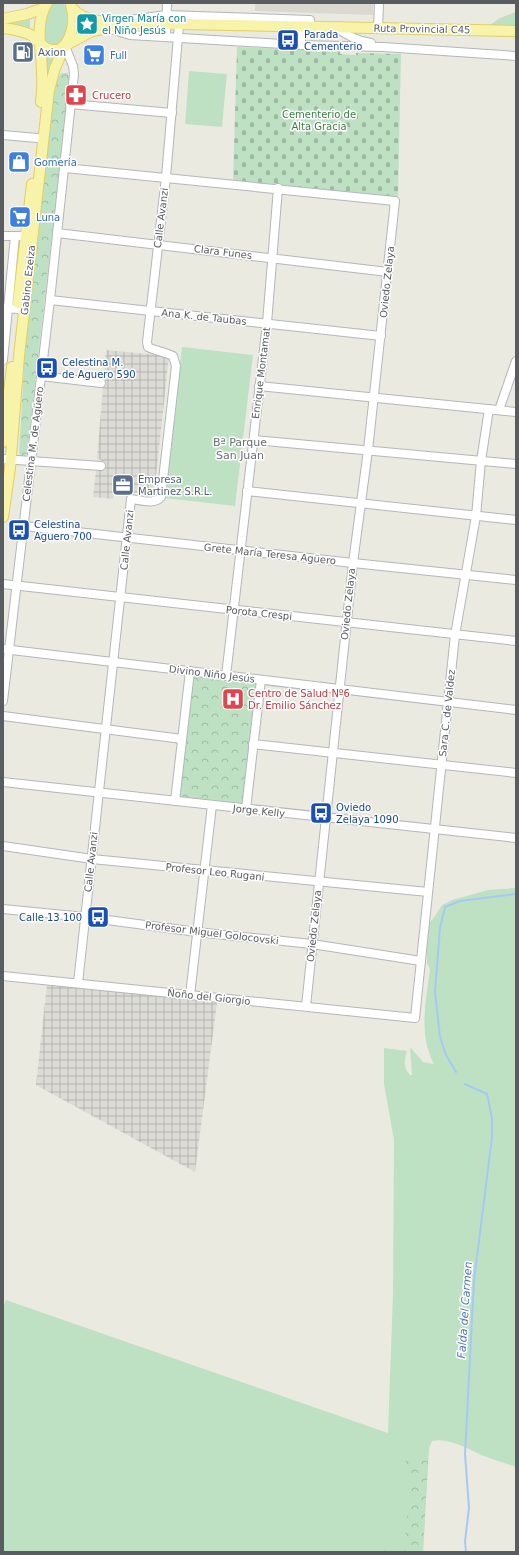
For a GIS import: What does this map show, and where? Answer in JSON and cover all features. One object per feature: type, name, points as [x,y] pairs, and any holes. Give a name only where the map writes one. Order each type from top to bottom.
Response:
[{"type":"main road","points":[[3,19],[23,16],[46,5]]},
{"type":"main road","name":"Gabino Ezeiza","points":[[3,442],[10,308],[20,236],[37,138],[42,83],[40,24],[46,5]]},
{"type":"main road","name":"Ruta Provincial C45","points":[[71,5],[76,12],[83,17],[94,20],[135,23]]},
{"type":"main road","name":"Gabino Ezeiza","points":[[3,517],[7,459],[49,90],[57,63],[71,31],[71,5]]},
{"type":"main road","name":"Ruta Provincial C45","points":[[65,46],[82,35],[92,31],[135,23],[166,20],[179,25],[516,31]]},
{"type":"main road","points":[[3,28],[27,34],[36,39],[45,48],[58,50],[65,46]]},
{"type":"street","points":[[166,37],[167,3]]},
{"type":"street","points":[[378,28],[379,3]]},
{"type":"street","points":[[292,19],[296,20],[301,27],[301,45]]},
{"type":"street","points":[[116,22],[166,20],[310,20]]},
{"type":"street","name":"Calle Avanzi","points":[[78,983],[131,499],[151,502],[158,501],[161,497],[176,366],[173,356],[167,353],[155,351],[148,347],[147,342],[166,177],[179,25]]},
{"type":"street","points":[[336,27],[344,34],[355,40],[402,48]]},
{"type":"street","points":[[106,28],[130,35],[301,45],[402,48],[516,56]]},
{"type":"street","name":"Celestina M. de Agüero","points":[[3,701],[6,649],[17,586],[50,300],[74,69],[65,46]]},
{"type":"street","points":[[70,104],[172,113]]},
{"type":"street","points":[[3,135],[37,138]]},
{"type":"street","points":[[64,168],[278,188]]},
{"type":"street","name":"Oviedo Zelaya","points":[[278,188],[395,201],[368,450],[346,623],[306,1006]]},
{"type":"street","name":"Enrique Montamat","points":[[226,676],[267,323],[278,188]]},
{"type":"street","name":"Clara Funes","points":[[57,233],[388,272]]},
{"type":"street","points":[[3,236],[20,236]]},
{"type":"street","name":"Ana K. de Taubas","points":[[50,300],[381,336]]},
{"type":"street","points":[[3,360],[10,308]]},
{"type":"street","points":[[499,410],[516,361]]},
{"type":"street","points":[[41,376],[100,383]]},
{"type":"street","points":[[259,386],[516,412]]},
{"type":"street","name":"Sara C. de Valdez","points":[[415,1018],[456,635],[465,574],[476,516],[481,461],[489,409]]},
{"type":"street","points":[[254,440],[516,464]]},
{"type":"street","points":[[7,459],[101,466]]},
{"type":"street","points":[[248,491],[516,520]]},
{"type":"street","name":"Grete María Teresa Agüero","points":[[24,526],[516,580]]},
{"type":"street","name":"Porota Crespi","points":[[3,584],[516,641]]},
{"type":"street","name":"Divino Niño Jesús","points":[[6,649],[516,710]]},
{"type":"street","points":[[175,801],[190,671]]},
{"type":"street","points":[[246,809],[261,680]]},
{"type":"street","points":[[3,716],[182,739]]},
{"type":"street","points":[[254,744],[332,754],[516,773]]},
{"type":"street","name":"Jorge Kelly","points":[[3,782],[516,838]]},
{"type":"street","points":[[190,995],[212,805]]},
{"type":"street","name":"Profesor Leo Rugani","points":[[3,846],[92,859],[319,883],[428,892]]},
{"type":"street","name":"Profesor Miguel Golocovski","points":[[3,909],[85,917],[197,932],[312,944],[421,961]]},
{"type":"street","name":"Ñoño del Giorgio","points":[[3,976],[415,1018]]},
{"type":"shaded area","points":[[255,3],[373,3],[373,15],[255,11]]},
{"type":"shaded area","points":[[106,350],[169,356],[154,495],[114,490],[113,499],[93,497],[96,470],[101,470],[101,460],[97,459]]},
{"type":"shaded area","points":[[47,984],[217,1003],[195,1172],[36,1085]]},
{"type":"green space","points":[[53,3],[61,3],[65,6],[68,15],[67,28],[64,38],[62,42],[54,46],[47,42],[43,33],[50,5]]},
{"type":"green space","points":[[516,12],[516,25],[490,25],[500,18]]},
{"type":"green space","points":[[30,17],[30,30],[3,25],[9,21]]},
{"type":"green space","points":[[79,17],[101,24],[78,30]]},
{"type":"green space","name":"Cementerio de Alta Gracia","points":[[237,47],[340,51],[340,54],[356,55],[356,53],[401,54],[398,197],[233,180]]},
{"type":"green space","points":[[45,52],[57,55],[46,86]]},
{"type":"green space","points":[[189,71],[227,74],[222,127],[185,124]]},
{"type":"green space","points":[[61,73],[67,73],[70,78],[27,453],[25,456],[21,456],[19,453],[25,349],[52,99],[54,86]]},
{"type":"green space","points":[[182,347],[253,355],[235,506],[165,498]]},
{"type":"green space","points":[[196,675],[254,682],[257,688],[242,805],[181,798],[180,794],[193,679]]},
{"type":"green space","points":[[516,888],[516,1467],[489,1458],[454,1443],[439,1440],[432,1441],[429,1449],[423,1552],[3,1552],[3,1306],[6,1300],[388,1433],[393,1293],[394,1140],[384,1084],[384,1048],[407,1051],[405,1064],[410,1075],[412,1075],[410,1047],[423,1062],[434,1064],[426,1041],[424,1017],[430,969],[427,963],[427,926],[442,905],[452,900],[488,890]]},
{"type":"green space","points":[[405,1457],[428,1461],[423,1552],[375,1552],[404,1547],[410,1490]]},
{"type":"waterway","name":"Falda del Carmen","points":[[456,1072],[446,1055],[440,1037],[435,991],[440,928],[445,907],[460,901],[516,894]]},
{"type":"waterway","name":"Falda del Carmen","points":[[465,1084],[487,1094],[492,1118],[492,1137],[474,1281],[465,1454],[469,1508],[465,1541],[466,1552]]},
{"type":"place","name":"Virgen María con el Niño Jesús","points":[[87,24]]},
{"type":"place","name":"Parada Cementerio","points":[[288,40]]},
{"type":"place","name":"Axion","points":[[23,52]]},
{"type":"place","name":"Full","points":[[94,55]]},
{"type":"place","name":"Crucero","points":[[76,95]]},
{"type":"place","name":"Gomería","points":[[19,162]]},
{"type":"place","name":"Luna","points":[[20,217]]},
{"type":"place","name":"Celestina M. de Aguero 590","points":[[47,368]]},
{"type":"place","name":"Empresa Martinez S.R.L.","points":[[123,485]]},
{"type":"place","name":"Celestina Aguero 700","points":[[19,530]]},
{"type":"place","name":"Centro de Salud Nº6 Dr. Emilio Sánchez","points":[[233,699]]},
{"type":"place","name":"Oviedo Zelaya 1090","points":[[321,813]]},
{"type":"place","name":"Calle 13 100","points":[[98,917]]},
{"type":"district","name":"Bª Parque San Juan","points":[[240,448]]}]
